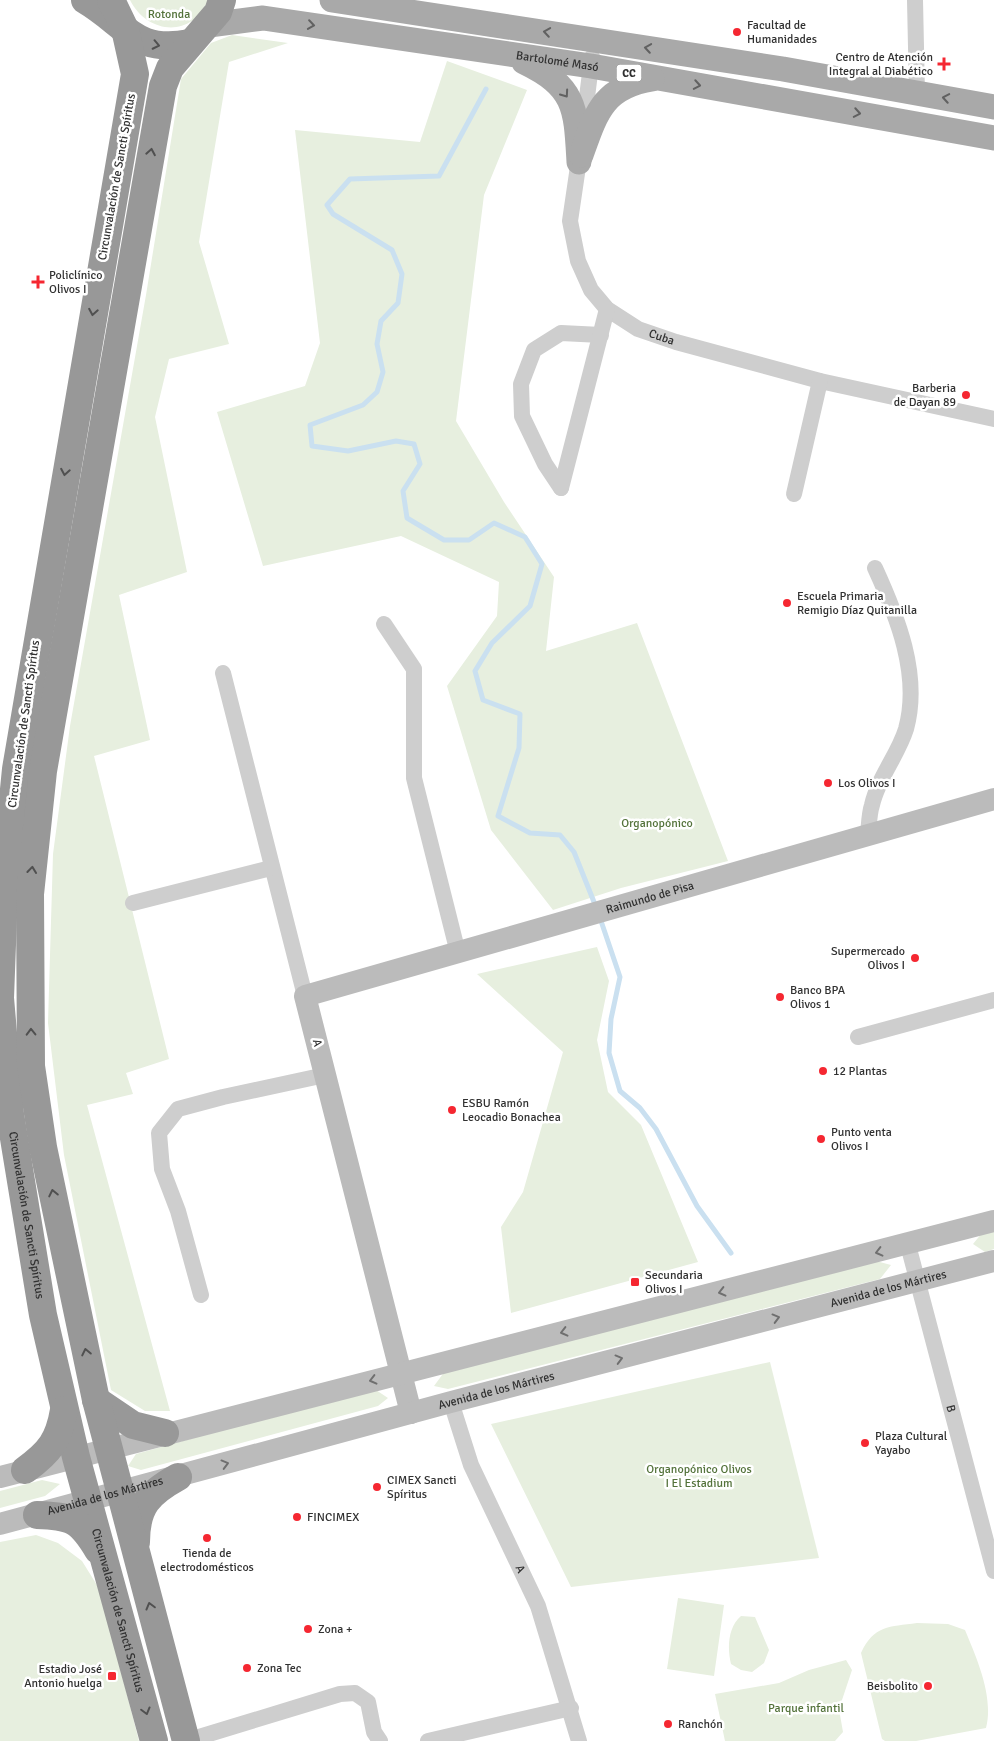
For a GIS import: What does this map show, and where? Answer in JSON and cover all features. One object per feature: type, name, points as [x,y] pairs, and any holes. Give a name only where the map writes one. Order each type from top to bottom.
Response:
[{"type":"highway","name":"CC","points":[[85,0],[140,40],[153,45],[170,47],[200,34]]},
{"type":"highway","name":"Circunvalación de Sancti Spíritus","points":[[111,0],[125,29],[135,74],[28,690],[16,769],[4,891],[0,998],[10,1114],[43,1315],[76,1457],[154,1741]]},
{"type":"highway","name":"Circunvalación de Sancti Spíritus","points":[[186,1741],[96,1400],[43,1147],[31,1066],[30,894],[43,771],[163,86],[170,68],[218,12],[222,0]]},
{"type":"highway","points":[[96,1400],[133,1425],[165,1433]]},
{"type":"highway","points":[[13,1474],[45,1455],[61,1431],[64,1410]]},
{"type":"highway","points":[[136,1553],[136,1526],[142,1506],[156,1489],[178,1477]]},
{"type":"highway","points":[[37,1515],[53,1515],[70,1520],[85,1528],[106,1562]]},
{"type":"main road","name":"CC","points":[[332,0],[783,69],[994,106]]},
{"type":"main road","name":"Bartolomé Masó","points":[[200,34],[263,18],[591,66],[994,138]]},
{"type":"main road","points":[[495,52],[525,62],[551,77],[569,97],[577,127],[579,162]]},
{"type":"main road","points":[[579,162],[601,107],[615,91],[633,82],[657,78]]},
{"type":"main road","name":"Raimundo de Pisa","points":[[305,996],[994,799]]},
{"type":"main road","name":"A","points":[[305,996],[410,1413]]},
{"type":"main road","points":[[13,1474],[165,1433],[994,1221]]},
{"type":"main road","points":[[952,1233],[963,1269]]},
{"type":"main road","name":"Avenida de los Mártires","points":[[0,1524],[88,1502],[451,1402],[994,1261]]},
{"type":"street","points":[[915,0],[917,94]]},
{"type":"street","name":"Cuba","points":[[595,40],[570,221],[578,261],[591,290],[607,309],[638,329],[676,342],[820,381],[994,419]]},
{"type":"street","points":[[601,335],[561,333],[534,350],[521,384],[522,416],[545,464],[562,488],[601,335],[607,309]]},
{"type":"street","points":[[794,494],[820,381]]},
{"type":"street","points":[[868,835],[872,804],[906,729],[912,695],[905,652],[892,605],[875,568]]},
{"type":"street","points":[[384,624],[414,669],[414,778],[458,953]]},
{"type":"street","name":"A","points":[[223,673],[305,996]]},
{"type":"street","points":[[133,903],[271,868]]},
{"type":"street","points":[[858,1037],[994,1000]]},
{"type":"street","points":[[201,1295],[178,1211],[162,1169],[159,1132],[178,1109],[223,1097],[325,1075]]},
{"type":"street","name":"B","points":[[908,1244],[994,1572]]},
{"type":"street","name":"A","points":[[451,1402],[471,1465],[538,1606],[580,1741]]},
{"type":"street","points":[[186,1741],[340,1694],[355,1693],[368,1702],[374,1732],[380,1741]]},
{"type":"street","points":[[428,1741],[571,1708]]},
{"type":"green space","name":"Rotonda","points":[[130,0],[208,0],[201,13],[191,21],[181,26],[169,27],[147,20]]},
{"type":"green space","points":[[232,35],[288,43],[229,62],[199,242],[229,344],[169,359],[155,417],[187,572],[119,595],[150,740],[94,756],[169,1059],[126,1073],[133,1094],[87,1105],[170,1411],[145,1411],[111,1390],[64,1155],[48,1023],[53,854],[70,726],[146,295],[181,79],[211,43]]},
{"type":"green space","name":"Organopónico","points":[[447,61],[527,90],[484,195],[456,421],[504,502],[554,577],[546,651],[637,623],[728,861],[621,888],[553,910],[491,830],[447,686],[497,616],[499,582],[401,536],[263,566],[217,412],[305,386],[320,343],[295,130],[420,142]]},
{"type":"green space","points":[[597,947],[609,981],[597,1040],[608,1092],[641,1125],[698,1262],[511,1313],[501,1227],[523,1192],[563,1052],[477,974]]},
{"type":"green space","points":[[994,1230],[994,1249],[985,1252],[973,1244],[982,1233]]},
{"type":"green space","points":[[876,1261],[891,1265],[880,1279],[448,1389],[434,1386],[445,1371]]},
{"type":"green space","name":"Organopónico Olivos I El Estadium","points":[[770,1362],[819,1558],[571,1587],[491,1424]]},
{"type":"green space","points":[[373,1388],[388,1398],[378,1406],[141,1470],[128,1466],[136,1454]]},
{"type":"green space","points":[[42,1480],[60,1484],[45,1496],[0,1508],[0,1491]]},
{"type":"green space","points":[[36,1535],[58,1543],[82,1561],[100,1590],[139,1741],[0,1741],[0,1542]]},
{"type":"green space","points":[[678,1598],[724,1605],[714,1676],[667,1669]]},
{"type":"green space","points":[[741,1616],[755,1617],[769,1650],[764,1663],[752,1672],[741,1670],[731,1664],[729,1645],[731,1632]]},
{"type":"green space","name":"Beisbolito","points":[[917,1623],[948,1624],[965,1630],[979,1666],[986,1691],[988,1716],[986,1728],[916,1741],[885,1741],[882,1739],[861,1653],[871,1637],[877,1632],[890,1627]]},
{"type":"green space","name":"Parque infantil","points":[[846,1660],[852,1670],[839,1709],[843,1732],[835,1741],[725,1741],[715,1694],[779,1683],[809,1670]]},
{"type":"waterway","points":[[486,89],[439,176],[350,179],[327,205],[333,214],[392,250],[402,274],[398,303],[381,321],[377,344],[383,372],[377,392],[363,405],[310,425],[312,446],[348,451],[396,441],[414,444],[420,464],[403,491],[407,518],[444,540],[469,540],[494,523],[525,537],[542,564],[530,606],[492,643],[475,671],[483,700],[520,714],[519,748],[498,816],[530,833],[560,835],[574,852],[596,907]]},
{"type":"waterway","points":[[600,918],[620,977],[611,1019],[609,1053],[620,1091],[640,1108],[656,1129],[697,1206],[731,1253]]},
{"type":"place","name":"Facultad de Humanidades","points":[[737,32]]},
{"type":"place","name":"Centro de Atención Integral al Diabético","points":[[944,64]]},
{"type":"place","name":"Policlínico Olivos I","points":[[38,282]]},
{"type":"place","name":"Barberia de Dayan 89","points":[[966,395]]},
{"type":"place","name":"Escuela Primaria Remigio Díaz Quitanilla","points":[[787,603]]},
{"type":"place","name":"Los Olivos I","points":[[828,783]]},
{"type":"place","name":"Supermercado Olivos I","points":[[915,958]]},
{"type":"place","name":"Banco BPA Olivos 1","points":[[780,997]]},
{"type":"place","name":"12 Plantas","points":[[823,1071]]},
{"type":"place","name":"ESBU Ramón Leocadio Bonachea","points":[[452,1110]]},
{"type":"place","name":"Punto venta Olivos I","points":[[821,1139]]},
{"type":"place","name":"Secundaria Olivos I","points":[[635,1282]]},
{"type":"place","name":"Plaza Cultural Yayabo","points":[[865,1443]]},
{"type":"place","name":"CIMEX Sancti Spíritus","points":[[377,1487]]},
{"type":"place","name":"FINCIMEX","points":[[297,1517]]},
{"type":"place","name":"Tienda de electrodomésticos","points":[[207,1538]]},
{"type":"place","name":"Zona +","points":[[308,1629]]},
{"type":"place","name":"Zona Tec","points":[[247,1668]]},
{"type":"place","name":"Estadio José Antonio huelga","points":[[112,1676]]},
{"type":"place","name":"Beisbolito","points":[[928,1686]]},
{"type":"place","name":"Ranchón","points":[[668,1724]]}]
